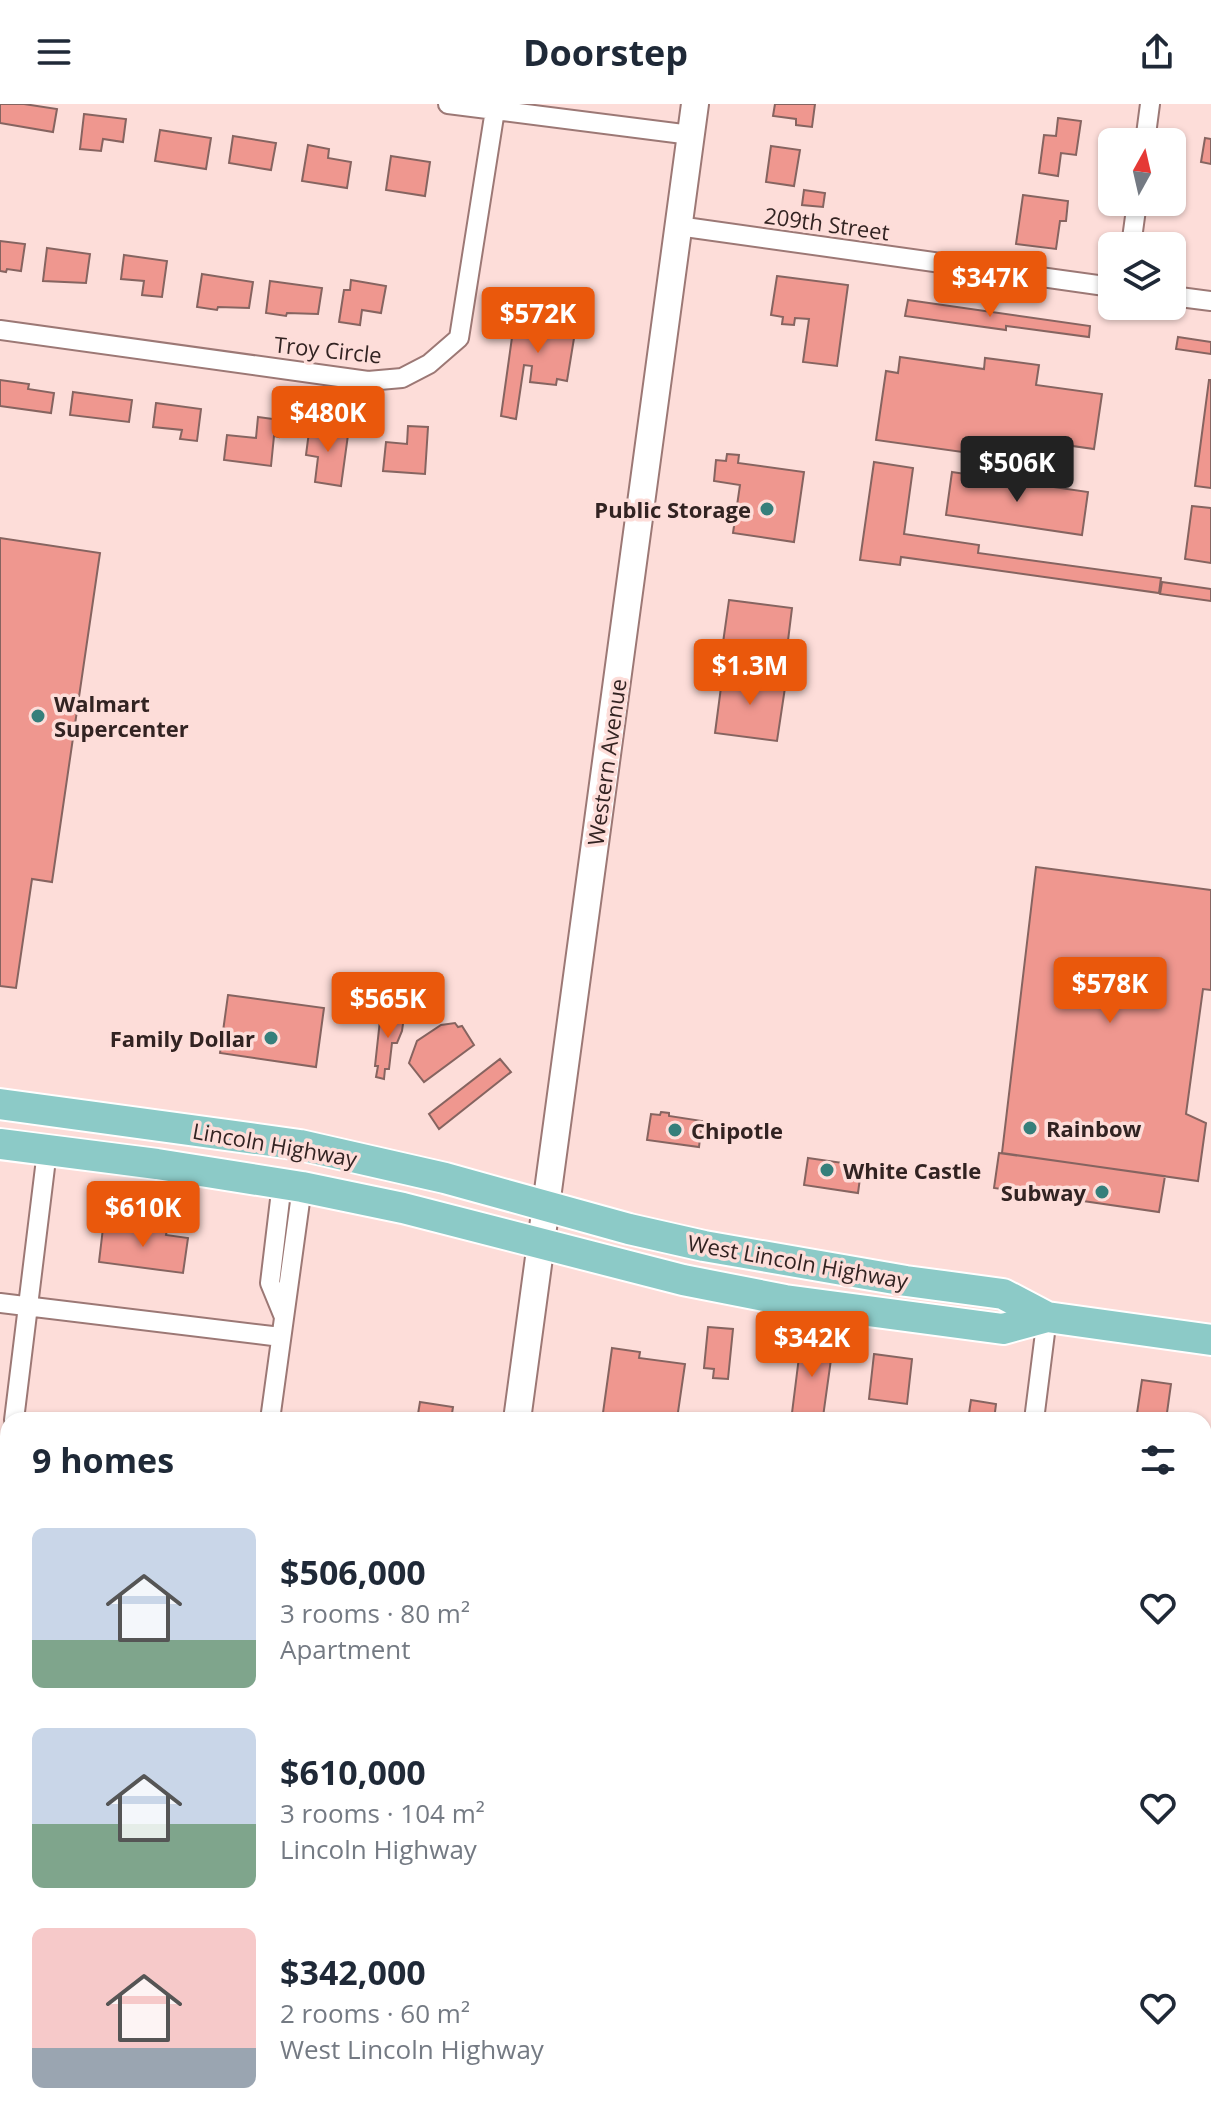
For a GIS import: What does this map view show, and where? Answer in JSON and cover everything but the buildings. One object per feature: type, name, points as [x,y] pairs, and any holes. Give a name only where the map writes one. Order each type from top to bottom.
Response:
[{"type":"main road","name":"Western Avenue","points":[[518,1412],[695,104]]},
{"type":"main road","name":"Lincoln Highway","points":[[0,1104],[300,1145],[375,1161],[546,1206]]},
{"type":"main road","name":"Lincoln Highway","points":[[0,1144],[292,1185],[403,1208],[540,1244]]},
{"type":"main road","name":"West Lincoln Highway","points":[[546,1206],[629,1229],[712,1247],[906,1281],[1003,1294],[1047,1317],[1211,1340]]},
{"type":"main road","name":"West Lincoln Highway","points":[[540,1244],[683,1280],[843,1309],[1003,1329],[1047,1317]]},
{"type":"street","points":[[448,104],[691,135]]},
{"type":"street","points":[[1147,128],[1150,104]]},
{"type":"street","name":"Troy Circle","points":[[0,330],[368,381],[402,378],[429,364],[459,338],[495,110]]},
{"type":"street","name":"209th Street","points":[[678,226],[1098,285]]},
{"type":"street","points":[[1186,298],[1211,301]]},
{"type":"street","points":[[15,1412],[47,1151]]},
{"type":"street","points":[[271,1412],[284,1317],[270,1283],[292,1185]]},
{"type":"street","points":[[0,1303],[281,1337]]},
{"type":"street","points":[[1035,1412],[1047,1317]]},
{"type":"place","name":"Public Storage","points":[[767,509]]},
{"type":"place","name":"Walmart Supercenter","points":[[38,716]]},
{"type":"place","name":"Family Dollar","points":[[271,1038]]},
{"type":"place","name":"Rainbow","points":[[1030,1128]]},
{"type":"place","name":"Chipotle","points":[[675,1130]]},
{"type":"place","name":"White Castle","points":[[827,1170]]},
{"type":"place","name":"Subway","points":[[1102,1192]]}]
